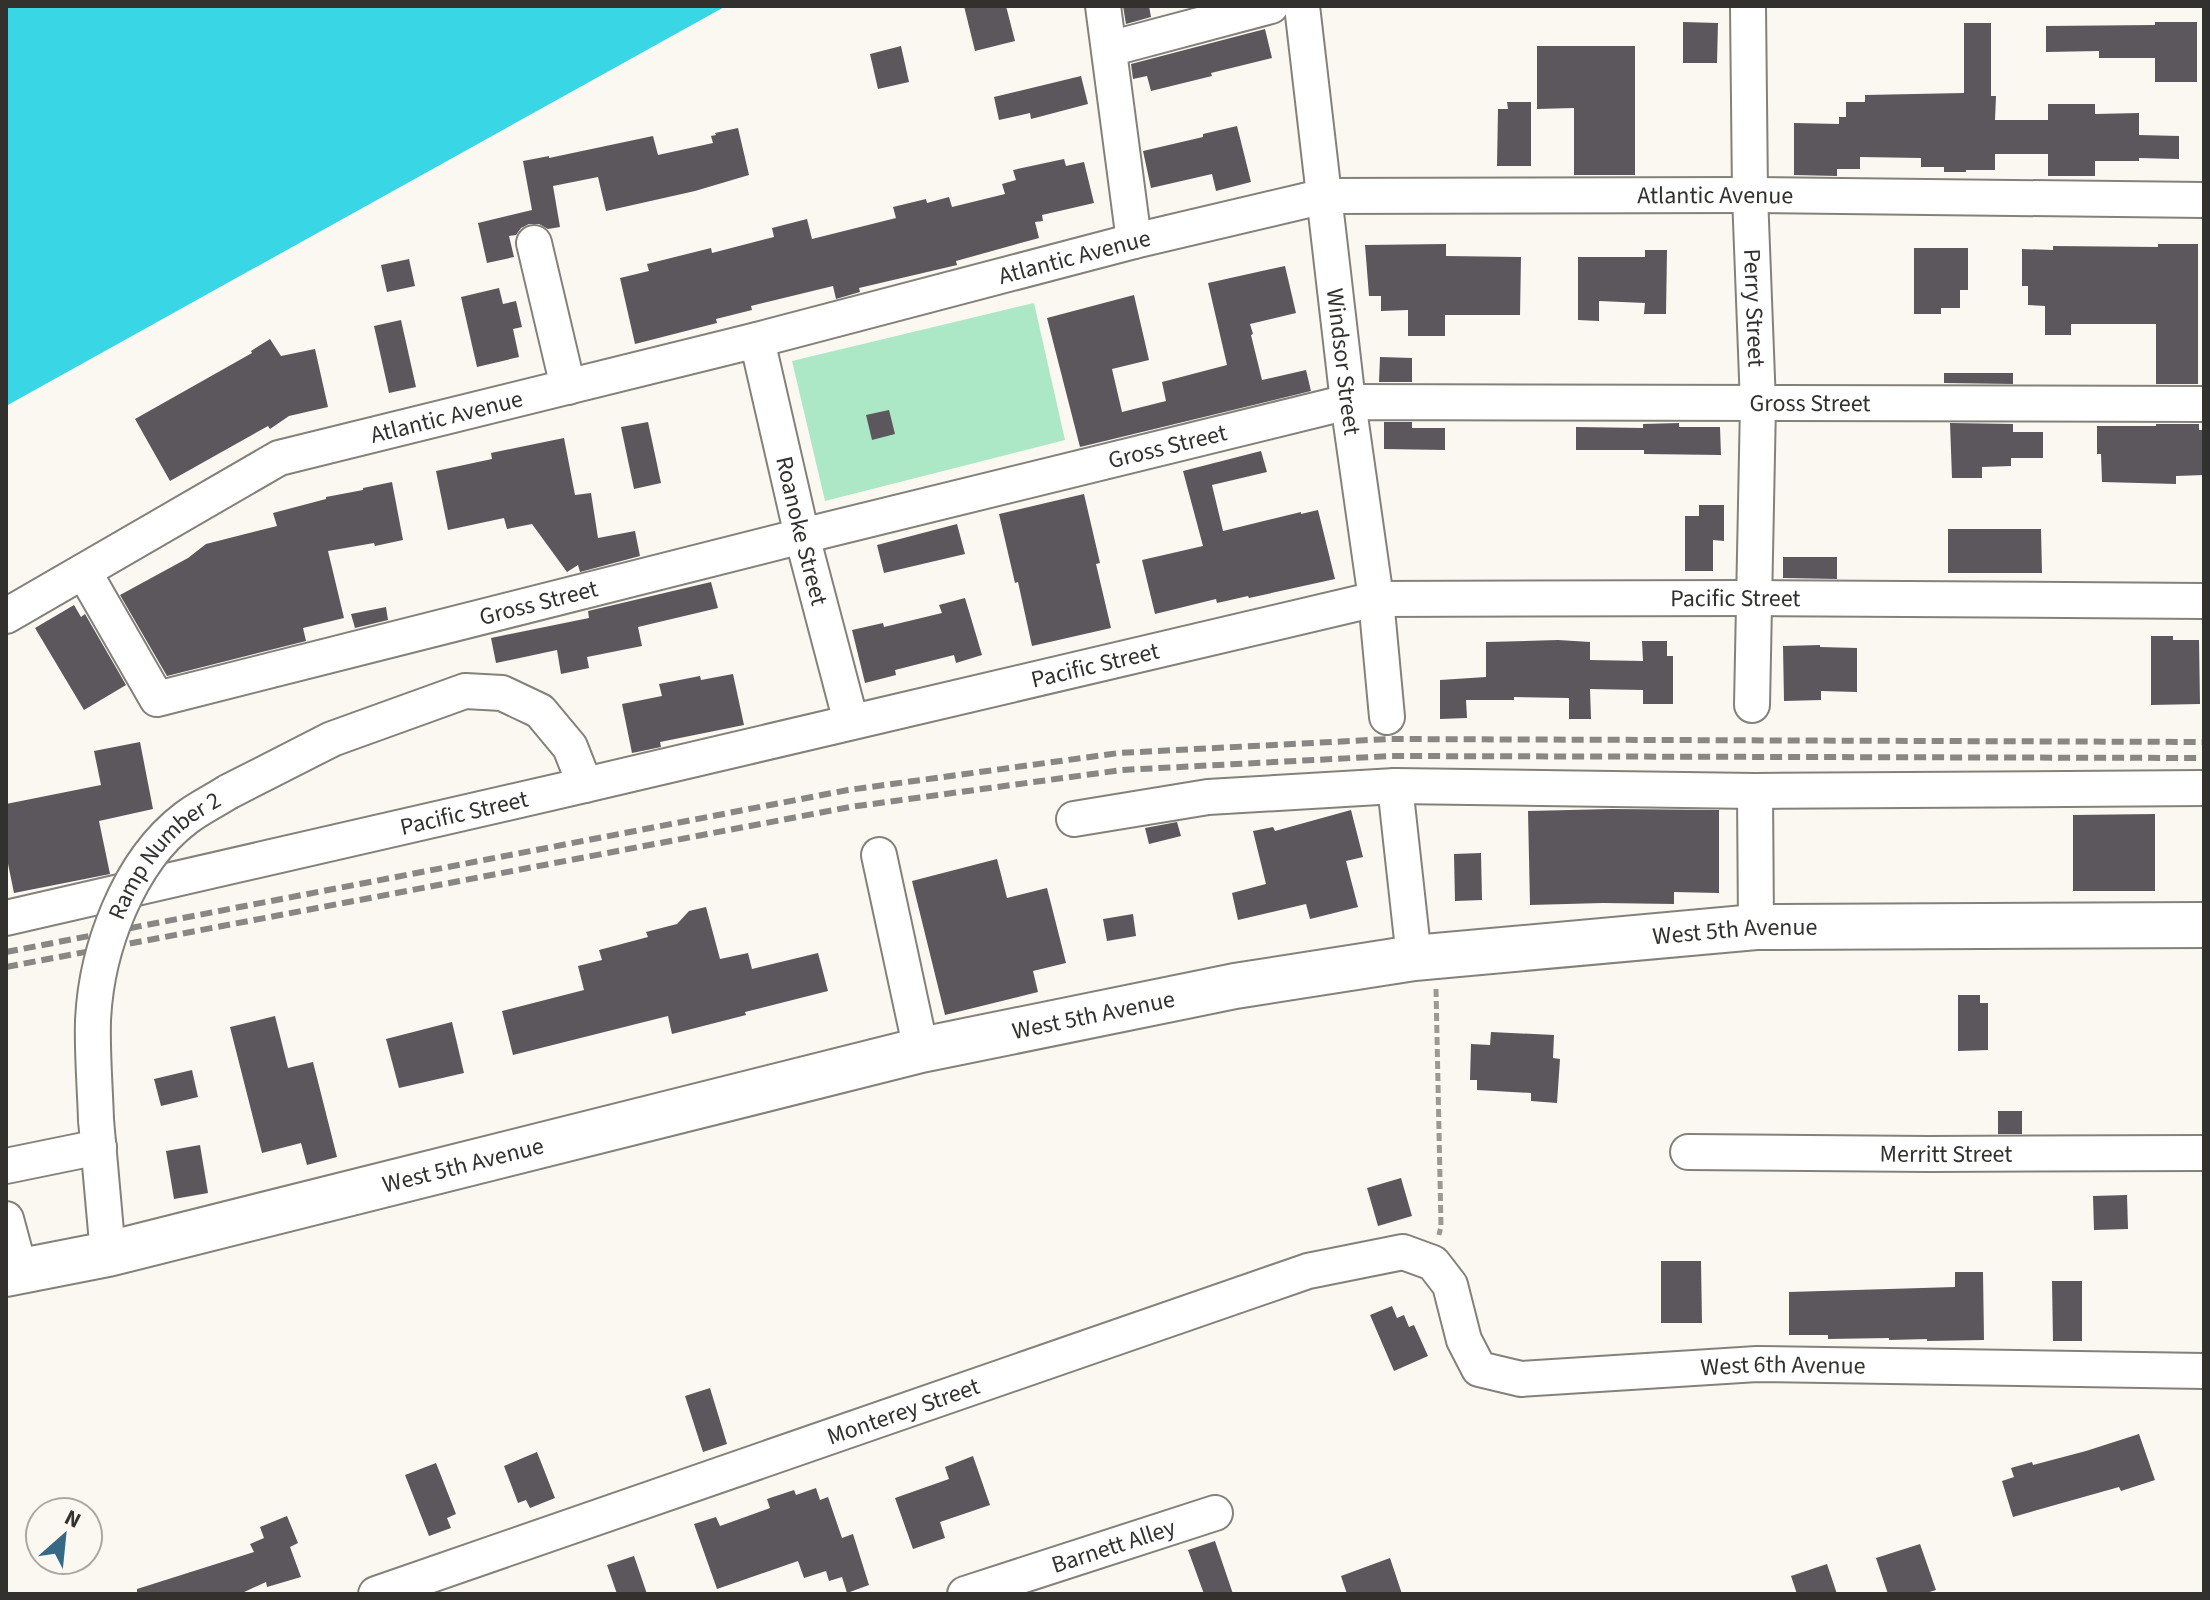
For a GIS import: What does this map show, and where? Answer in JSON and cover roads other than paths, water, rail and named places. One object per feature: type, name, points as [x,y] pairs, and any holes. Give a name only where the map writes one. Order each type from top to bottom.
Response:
[{"type":"main road","name":"West 5th Avenue","points":[[13,1273],[108,1254],[921,1050],[1235,986],[1425,957],[1756,927],[2204,925]]},
{"type":"street","points":[[1103,6],[1134,241]]},
{"type":"street","points":[[1109,49],[1271,6]]},
{"type":"street","name":"Windsor Street","points":[[1302,6],[1348,402],[1376,599],[1387,717]]},
{"type":"street","name":"Perry Street","points":[[1748,6],[1750,195],[1758,404],[1752,705]]},
{"type":"street","name":"Atlantic Avenue","points":[[6,616],[279,458],[757,340],[1134,241],[1325,196],[1750,195],[2204,200]]},
{"type":"street","points":[[534,243],[568,387]]},
{"type":"street","name":"Roanoke Street","points":[[757,340],[802,536],[851,722]]},
{"type":"street","name":"Gross Street","points":[[84,572],[157,699],[1348,402],[2204,404]]},
{"type":"street","name":"Pacific Street","points":[[6,918],[1376,599],[2204,601]]},
{"type":"street","name":"Ramp Number 2","points":[[108,1254],[93,1020],[100,968],[116,915],[135,878],[156,848],[185,819],[228,792],[332,739],[465,691],[502,693],[540,711],[570,747],[585,785]]},
{"type":"street","points":[[1395,786],[1425,957]]},
{"type":"street","points":[[1074,819],[1208,797],[1395,786],[1755,791],[2204,788]]},
{"type":"street","points":[[1755,791],[1756,927]]},
{"type":"street","points":[[879,855],[921,1050]]},
{"type":"street","points":[[6,1166],[98,1133]]},
{"type":"street","name":"Merritt Street","points":[[1688,1152],[2204,1153]]},
{"type":"street","points":[[6,1219],[13,1273]]},
{"type":"street","name":"Monterey Street","points":[[377,1594],[1308,1271],[1403,1252],[1433,1263]]},
{"type":"street","name":"West 6th Avenue","points":[[1433,1263],[1450,1285],[1464,1340],[1479,1369],[1521,1379],[1757,1364],[2204,1371]]},
{"type":"street","name":"Barnett Alley","points":[[965,1594],[1215,1513]]},
{"type":"water","points":[[6,6],[726,6],[6,406]]},
{"type":"railway","points":[[6,952],[848,790],[1119,753],[1389,739],[2204,742]]},
{"type":"railway","points":[[6,967],[850,807],[1122,770],[1391,756],[2204,758]]}]
